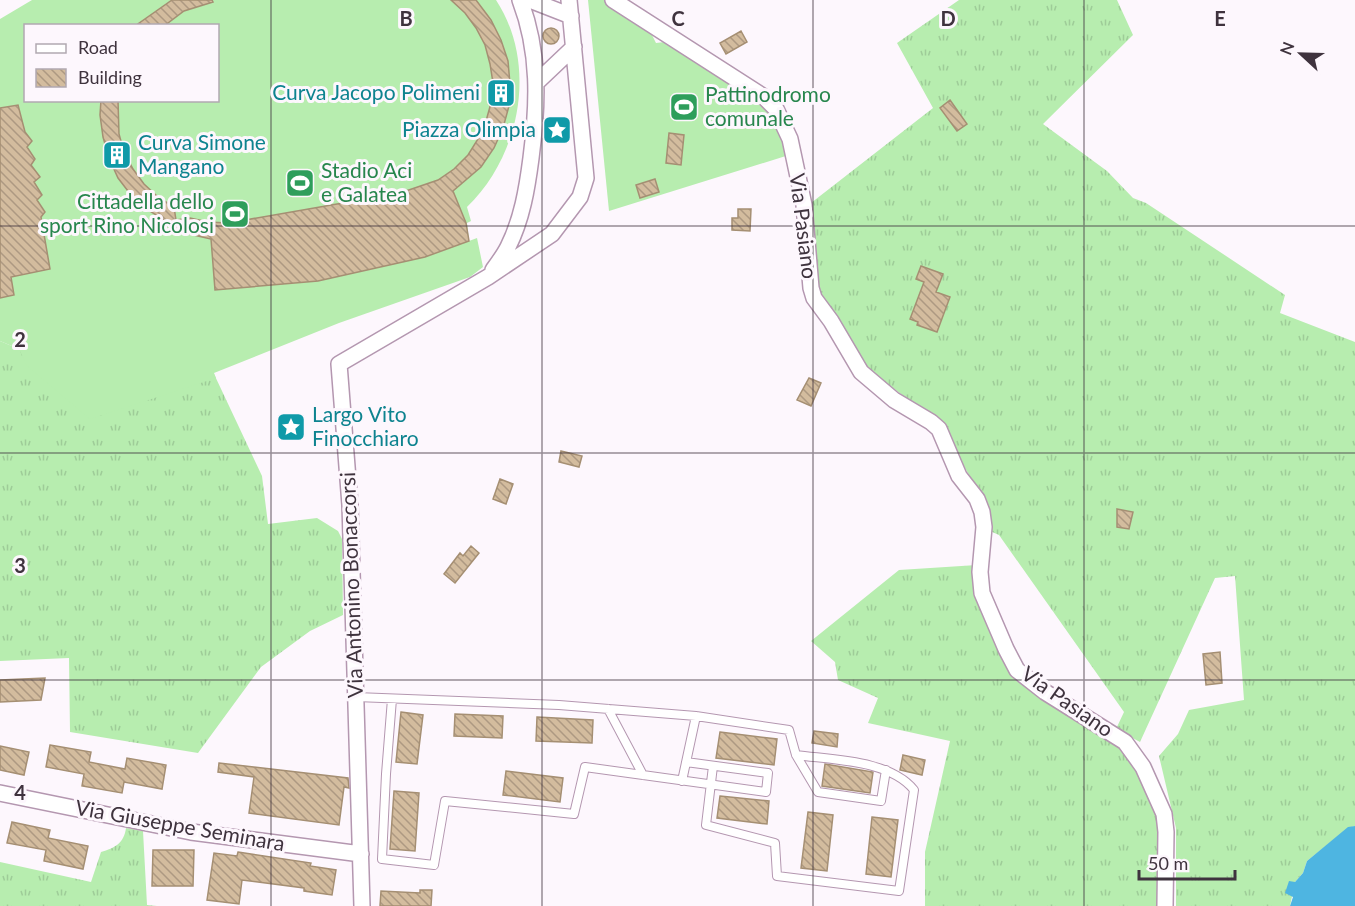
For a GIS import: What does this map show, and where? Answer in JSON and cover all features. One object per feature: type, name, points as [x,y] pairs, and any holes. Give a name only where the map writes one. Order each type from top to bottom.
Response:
[{"type":"street","points":[[488,277],[508,249],[517,225],[527,189],[537,101],[535,62],[530,33],[519,0]]},
{"type":"street","points":[[530,0],[571,16]]},
{"type":"street","points":[[488,277],[552,234],[580,197],[586,178],[569,0]]},
{"type":"street","name":"Via Pasiano","points":[[613,0],[764,97],[776,109],[790,139],[804,204],[811,288],[814,298],[831,321],[861,372],[894,400],[939,429],[959,476],[977,499],[982,512],[984,526],[980,572],[982,593],[1017,669],[1045,692],[1125,742],[1143,767],[1164,814],[1166,832],[1165,906]]},
{"type":"street","points":[[536,83],[574,47]]},
{"type":"street","name":"Via Antonino Bonaccorsi","points":[[362,906],[350,506],[339,364],[488,277]]},
{"type":"street","name":"Via Giuseppe Seminara","points":[[0,793],[191,832],[361,854]]},
{"type":"lane","points":[[356,697],[559,705],[696,716],[789,730],[796,755],[818,792],[881,801],[886,770]]},
{"type":"lane","points":[[392,699],[382,858],[434,865],[445,801],[574,814],[585,767],[766,792],[768,773],[686,762]]},
{"type":"lane","points":[[608,709],[643,775]]},
{"type":"lane","points":[[682,781],[696,716]]},
{"type":"lane","points":[[714,766],[706,825],[775,843],[777,876],[899,891],[914,790],[906,781],[886,770],[796,755]]},
{"type":"green space","name":"Cittadella dello sport Rino Nicolosi","points":[[32,0],[496,0],[509,25],[517,52],[520,80],[518,108],[511,136],[500,162],[485,186],[467,207],[471,221],[467,223],[469,241],[477,238],[483,267],[470,277],[339,323],[214,373],[216,378],[90,419],[27,366],[19,349],[0,341],[0,19]]},
{"type":"green space","name":"Pattinodromo comunale","points":[[588,0],[607,0],[649,29],[656,43],[673,41],[766,102],[789,155],[609,211]]},
{"type":"green space","points":[[959,0],[1117,0],[1133,35],[1043,124],[1107,171],[1133,198],[1146,203],[1285,295],[1280,313],[1355,342],[1355,826],[1348,828],[1307,861],[1303,873],[1295,882],[1290,906],[1176,906],[1176,828],[1159,756],[1178,734],[1189,710],[1244,700],[1235,576],[1215,578],[1140,742],[1116,729],[1124,712],[999,535],[990,531],[987,505],[956,453],[945,424],[914,404],[863,365],[835,313],[819,292],[811,203],[933,108],[897,43]]},
{"type":"green space","points":[[0,341],[19,349],[214,374],[262,476],[268,524],[317,518],[338,531],[342,539],[343,615],[310,631],[261,667],[198,753],[70,732],[69,658],[0,661]]},
{"type":"green space","points":[[977,565],[1002,651],[1122,745],[1161,816],[1161,906],[925,906],[925,852],[950,741],[868,723],[878,698],[838,680],[835,662],[811,641],[899,570]]},
{"type":"green space","points":[[126,828],[143,831],[147,905],[157,906],[0,906],[0,862],[91,882],[101,852],[118,844]]},
{"type":"water","points":[[1355,826],[1355,906],[1290,906],[1293,897],[1285,893],[1289,881],[1295,882],[1303,873],[1307,861],[1348,827]]},
{"type":"building","points":[[172,0],[212,0],[213,2],[184,11],[167,24],[138,24]]},
{"type":"building","points":[[451,0],[476,0],[491,20],[508,61],[510,84],[509,106],[494,148],[481,167],[453,191],[466,223],[469,241],[425,257],[318,281],[215,290],[211,239],[185,233],[148,210],[131,195],[118,178],[109,158],[103,137],[101,102],[118,102],[119,134],[124,152],[144,184],[174,207],[176,220],[190,218],[228,223],[400,193],[438,180],[468,155],[486,121],[491,103],[493,83],[485,45],[465,13]]},
{"type":"building","points":[[551,28],[559,36],[551,44],[543,36]]},
{"type":"building","points":[[741,31],[747,42],[726,54],[720,43]]},
{"type":"building","points":[[950,100],[967,124],[957,131],[940,108]]},
{"type":"building","points":[[18,105],[25,132],[32,141],[27,147],[35,159],[31,165],[40,177],[34,182],[42,195],[37,200],[45,212],[41,217],[50,269],[11,277],[14,295],[0,298],[0,108]]},
{"type":"building","points":[[669,133],[684,135],[681,165],[666,163]]},
{"type":"building","points":[[655,179],[659,192],[640,198],[636,185]]},
{"type":"building","points":[[738,209],[751,209],[750,231],[732,230],[732,218],[738,218]]},
{"type":"building","points":[[921,266],[943,274],[936,292],[950,297],[937,332],[917,325],[918,322],[910,319],[924,282],[916,279]]},
{"type":"building","points":[[809,378],[821,383],[811,406],[797,400]]},
{"type":"building","points":[[561,451],[582,456],[579,467],[559,462]]},
{"type":"building","points":[[500,479],[513,484],[506,504],[493,499]]},
{"type":"building","points":[[1117,509],[1133,512],[1129,529],[1117,527]]},
{"type":"building","points":[[471,546],[479,553],[455,583],[444,574],[460,553],[463,556]]},
{"type":"building","points":[[1220,652],[1222,683],[1206,685],[1203,654]]},
{"type":"building","points":[[45,678],[41,700],[0,702],[0,680]]},
{"type":"building","points":[[401,712],[423,715],[417,764],[396,762]]},
{"type":"building","points":[[455,714],[503,716],[502,738],[454,736]]},
{"type":"building","points":[[537,717],[593,720],[592,743],[536,741]]},
{"type":"building","points":[[814,731],[838,734],[837,747],[812,743]]},
{"type":"building","points":[[720,732],[777,739],[774,765],[716,758]]},
{"type":"building","points":[[50,745],[91,752],[89,762],[125,769],[127,758],[166,765],[162,789],[124,782],[122,793],[82,786],[84,774],[46,767]]},
{"type":"building","points":[[0,746],[29,752],[24,775],[0,770]]},
{"type":"building","points":[[903,755],[925,760],[922,775],[900,770]]},
{"type":"building","points":[[219,763],[348,778],[349,788],[344,787],[339,825],[249,813],[254,777],[218,772]]},
{"type":"building","points":[[825,764],[873,772],[870,793],[822,786]]},
{"type":"building","points":[[506,771],[563,778],[560,802],[503,795]]},
{"type":"building","points":[[394,791],[419,793],[415,851],[390,849]]},
{"type":"building","points":[[720,796],[769,801],[767,824],[717,818]]},
{"type":"building","points":[[808,812],[833,815],[827,871],[801,868]]},
{"type":"building","points":[[872,817],[898,820],[891,877],[866,874]]},
{"type":"building","points":[[12,822],[50,830],[48,838],[88,846],[83,869],[44,861],[46,850],[7,843]]},
{"type":"building","points":[[153,850],[194,850],[193,886],[152,886]]},
{"type":"building","points":[[238,852],[311,863],[310,866],[336,870],[332,895],[304,891],[304,888],[242,880],[239,904],[207,900],[214,853],[237,856]]},
{"type":"building","points":[[420,890],[432,890],[431,906],[380,906],[381,891],[420,893]]},
{"type":"place","name":"Curva Jacopo Polimeni","points":[[501,93]]},
{"type":"place","name":"Pattinodromo comunale","points":[[684,107]]},
{"type":"place","name":"Piazza Olimpia","points":[[557,130]]},
{"type":"place","name":"Curva Simone Mangano","points":[[117,155]]},
{"type":"place","name":"Stadio Aci e Galatea","points":[[300,183]]},
{"type":"place","name":"Cittadella dello sport Rino Nicolosi","points":[[235,214]]},
{"type":"place","name":"Largo Vito Finocchiaro","points":[[291,427]]}]
